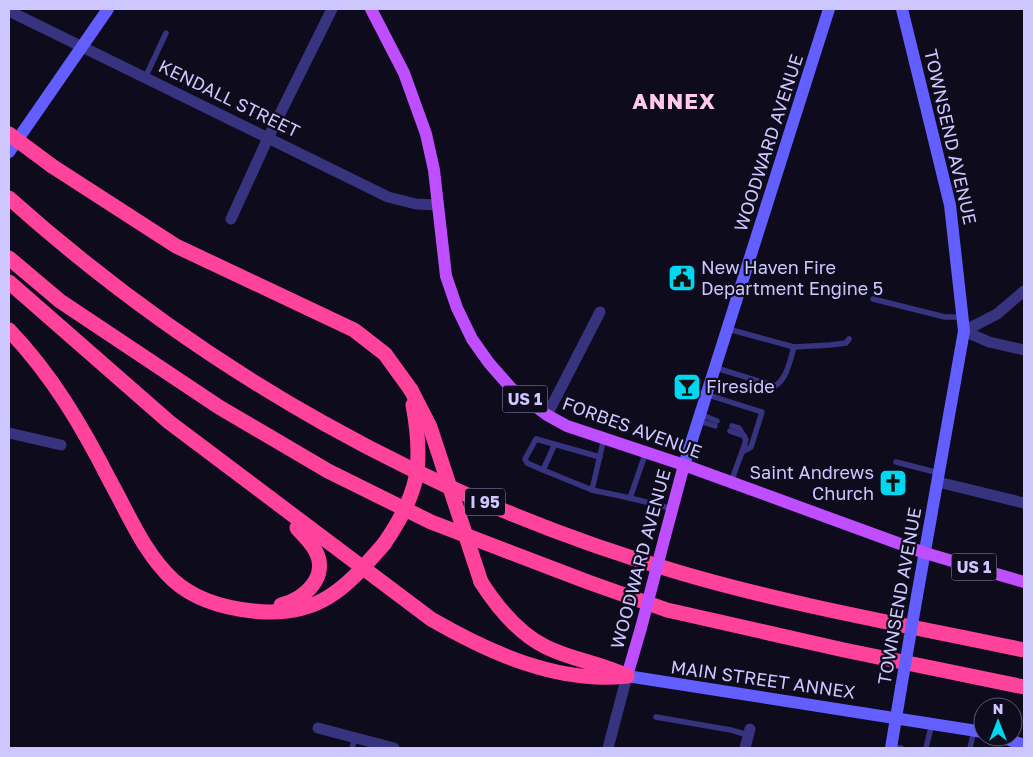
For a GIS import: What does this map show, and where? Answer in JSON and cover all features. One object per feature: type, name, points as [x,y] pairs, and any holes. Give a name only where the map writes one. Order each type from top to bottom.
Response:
[{"type":"highway","points":[[9,134],[52,166],[176,246],[354,330],[385,354],[411,390],[430,427],[481,582],[491,598],[515,624],[546,647],[610,668],[627,676]]},
{"type":"highway","name":"I 95","points":[[12,201],[83,262],[201,350],[268,392],[353,440],[459,491],[577,539],[708,580],[793,602],[1024,650]]},
{"type":"highway","name":"I 95","points":[[9,258],[60,301],[219,408],[328,471],[432,522],[667,610],[844,650],[1024,687]]},
{"type":"highway","points":[[9,282],[169,422],[270,500],[431,619],[467,640],[507,658],[578,677],[603,679],[627,676]]},
{"type":"highway","points":[[9,330],[62,393],[146,548],[159,566],[174,581],[192,594],[223,606],[243,610],[269,613],[294,612],[331,596],[363,569],[384,544],[403,516],[415,484],[419,440],[411,390]]},
{"type":"highway","points":[[243,610],[294,602],[311,588],[318,576],[316,552],[308,540],[270,500]]},
{"type":"main road","points":[[9,152],[108,9]]},
{"type":"main road","name":"FORBES AVENUE","points":[[371,9],[404,73],[426,134],[434,170],[446,276],[457,308],[472,339],[489,363],[511,388],[547,416],[568,426],[684,465],[925,553],[1024,582]]},
{"type":"main road","name":"WOODWARD AVENUE","points":[[627,676],[684,465],[701,418],[830,9]]},
{"type":"main road","name":"TOWNSEND AVENUE","points":[[895,748],[896,718],[964,331],[950,205],[902,9]]},
{"type":"main road","name":"MAIN STREET ANNEX","points":[[627,676],[973,730]]},
{"type":"street","points":[[231,219],[268,138],[332,9]]},
{"type":"street","name":"KENDALL STREET","points":[[9,11],[388,197],[416,204],[438,205]]},
{"type":"street","points":[[964,331],[997,314],[1024,291]]},
{"type":"street","points":[[547,416],[600,312]]},
{"type":"street","points":[[964,331],[989,342],[1024,350]]},
{"type":"street","points":[[9,433],[61,445]]},
{"type":"street","points":[[938,478],[1024,502]]},
{"type":"street","name":"WOODWARD AVENUE","points":[[608,748],[627,676]]},
{"type":"street","points":[[318,728],[353,743],[394,748]]},
{"type":"street","points":[[745,748],[749,732]]},
{"type":"lane","points":[[145,78],[166,33]]},
{"type":"lane","points":[[873,299],[946,317],[962,317]]},
{"type":"lane","points":[[728,329],[794,347],[846,343],[849,339]]},
{"type":"lane","points":[[716,368],[775,386],[780,383],[786,372],[794,347]]},
{"type":"lane","points":[[708,395],[762,412],[751,447],[742,452]]},
{"type":"lane","points":[[701,418],[716,423]]},
{"type":"lane","points":[[731,428],[739,428],[746,440],[731,482]]},
{"type":"lane","points":[[592,490],[604,438]]},
{"type":"lane","points":[[600,457],[554,446],[536,439],[525,460],[527,463],[542,470],[592,490],[673,509]]},
{"type":"lane","points":[[542,470],[554,446]]},
{"type":"lane","points":[[630,498],[633,495],[646,452]]},
{"type":"lane","points":[[896,462],[938,478]]},
{"type":"lane","points":[[656,717],[749,732]]},
{"type":"lane","points":[[926,748],[932,723]]},
{"type":"place","name":"New Haven Fire Department Engine 5","points":[[682,278]]},
{"type":"place","name":"Fireside","points":[[687,387]]},
{"type":"place","name":"Saint Andrews Church","points":[[893,483]]},
{"type":"district","name":"ANNEX","points":[[674,101]]}]
